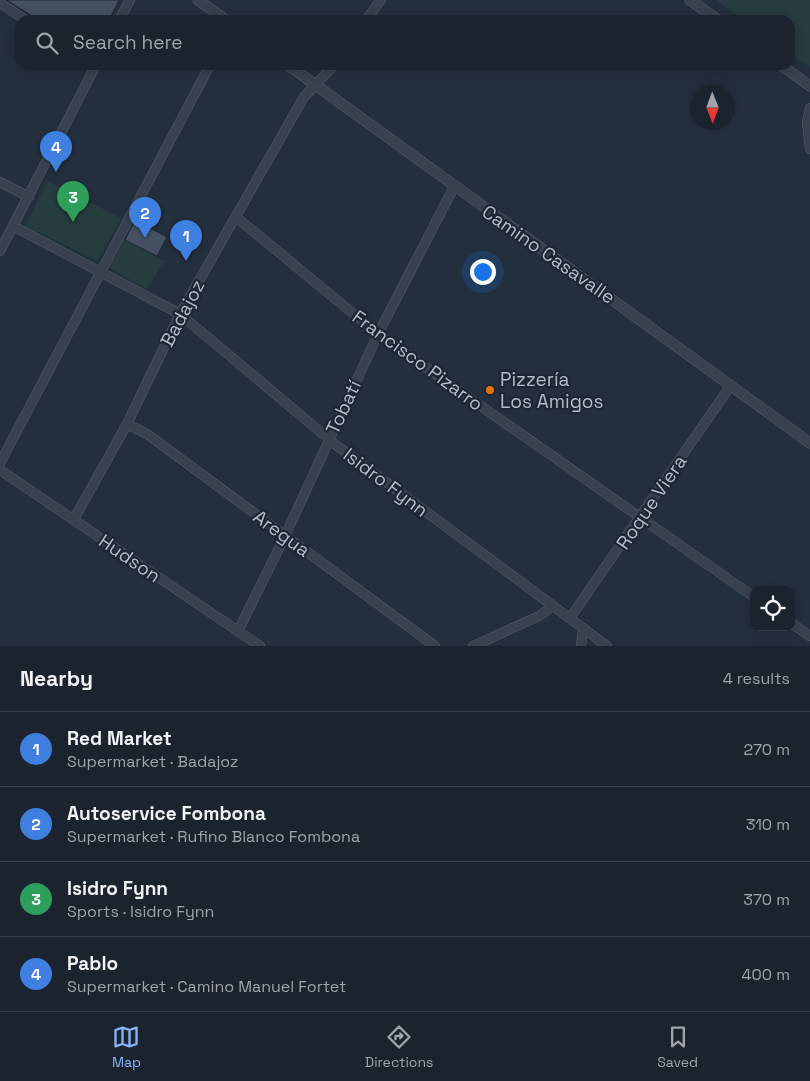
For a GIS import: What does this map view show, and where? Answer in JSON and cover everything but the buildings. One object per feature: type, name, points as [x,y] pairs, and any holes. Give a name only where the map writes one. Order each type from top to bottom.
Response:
[{"type":"street","points":[[122,15],[130,0]]},
{"type":"street","points":[[198,0],[219,15]]},
{"type":"street","points":[[370,15],[381,0]]},
{"type":"street","points":[[690,0],[711,15]]},
{"type":"street","points":[[0,3],[18,15]]},
{"type":"street","points":[[0,251],[92,70]]},
{"type":"street","points":[[0,463],[207,70]]},
{"type":"street","name":"Camino Casavalle","points":[[295,70],[810,443]]},
{"type":"street","name":"Badajoz","points":[[74,519],[127,424],[180,314],[304,98],[315,84],[324,78],[330,70]]},
{"type":"street","points":[[788,70],[810,86]]},
{"type":"street","points":[[810,108],[807,122],[810,149]]},
{"type":"street","points":[[0,182],[29,197]]},
{"type":"street","name":"Tobatí","points":[[238,631],[285,536],[378,334],[454,186]]},
{"type":"street","name":"Francisco Pizarro","points":[[236,217],[378,334],[750,594]]},
{"type":"street","name":"Isidro Fynn","points":[[13,226],[180,314],[329,439],[607,646]]},
{"type":"street","name":"Roque Viera","points":[[570,618],[731,385]]},
{"type":"street","name":"Aregua","points":[[127,424],[147,434],[435,646]]},
{"type":"street","name":"Hudson","points":[[0,470],[260,646]]},
{"type":"street","points":[[473,646],[539,616],[553,606]]},
{"type":"street","points":[[795,626],[810,636]]},
{"type":"street","points":[[581,646],[583,628]]},
{"type":"green space","points":[[716,0],[810,0],[810,67],[795,56],[795,15],[737,15]]},
{"type":"green space","points":[[47,181],[121,218],[98,261],[25,226]]},
{"type":"green space","points":[[124,240],[164,261],[147,289],[109,268]]},
{"type":"place","name":"Pablo","points":[[56,172]]},
{"type":"place","name":"Isidro Fynn","points":[[73,222]]},
{"type":"place","name":"Autoservice Fombona","points":[[145,238]]},
{"type":"place","name":"Red Market","points":[[186,261]]},
{"type":"place","name":"Pizzería Los Amigos","points":[[490,390]]}]
